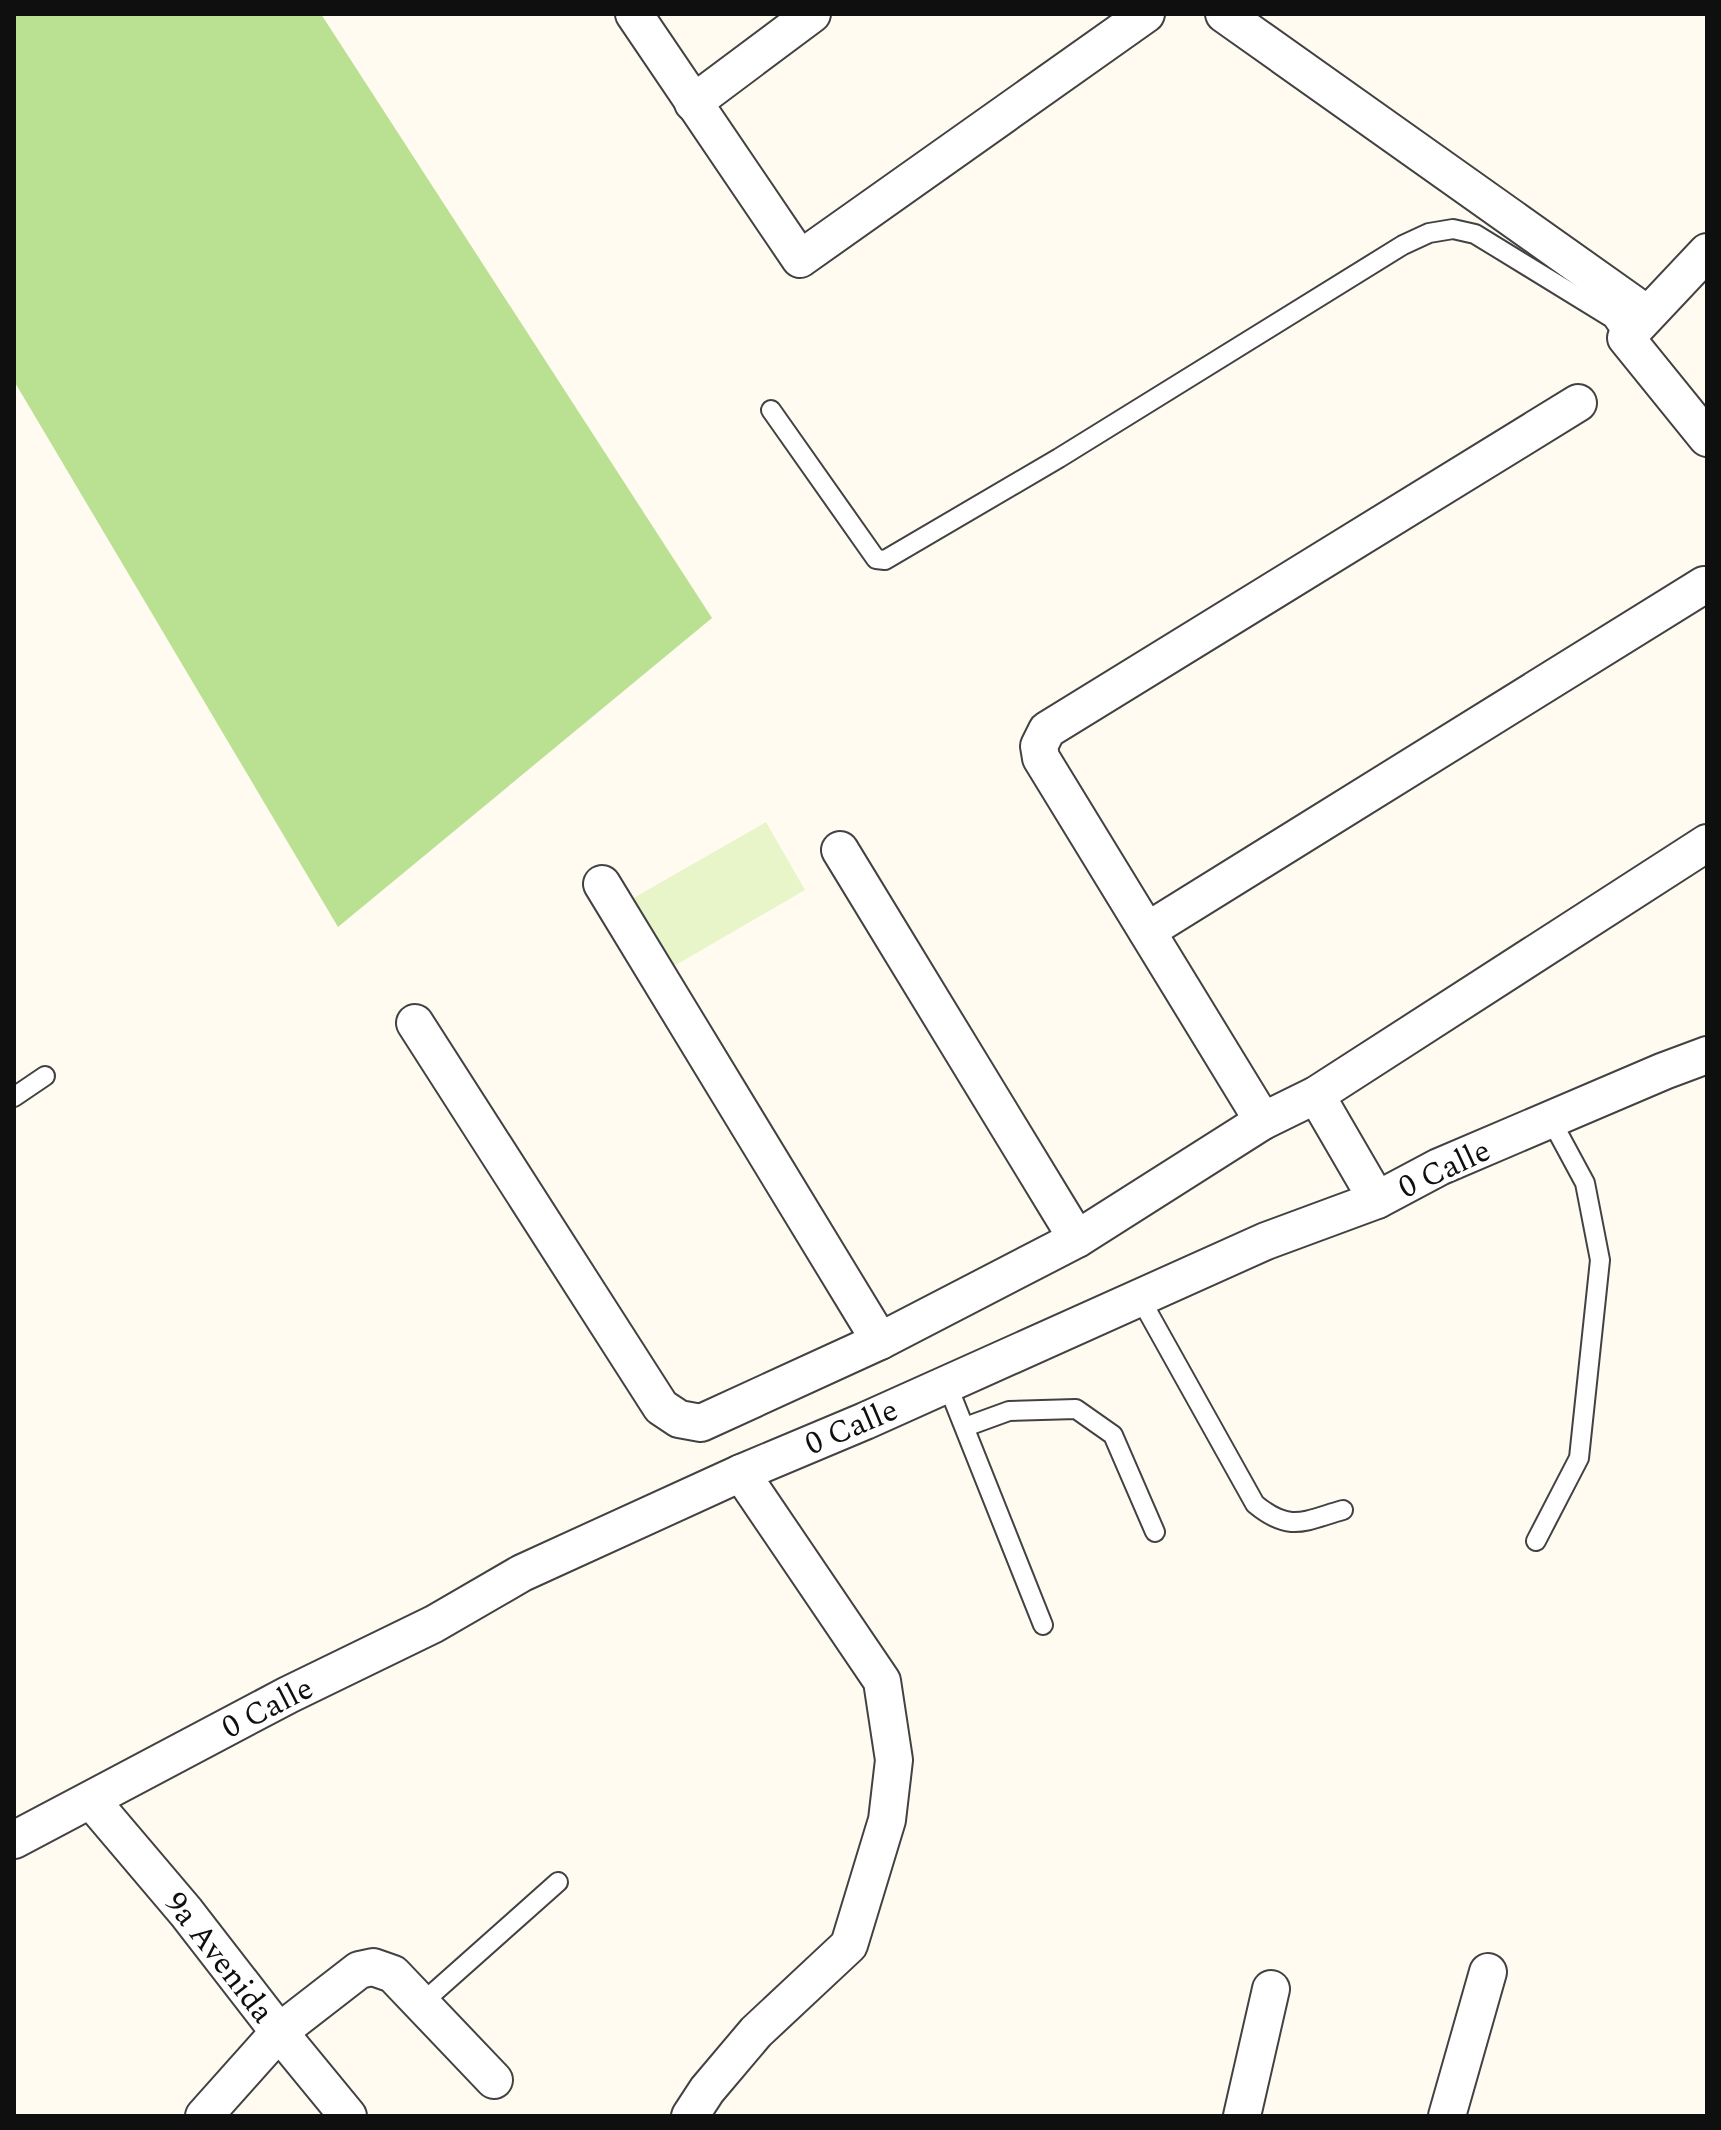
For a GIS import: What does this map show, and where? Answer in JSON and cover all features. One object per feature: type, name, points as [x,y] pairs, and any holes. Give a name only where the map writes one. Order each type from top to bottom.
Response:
[{"type":"street","points":[[634,14],[800,259],[1146,14]]},
{"type":"street","points":[[693,103],[812,14]]},
{"type":"street","points":[[1224,14],[1636,326],[1707,438]]},
{"type":"street","points":[[1636,326],[1707,252]]},
{"type":"street","points":[[1263,1121],[1041,758],[1039,746],[1047,730],[1578,403]]},
{"type":"street","points":[[1147,931],[1704,585]]},
{"type":"street","points":[[415,1023],[661,1407],[679,1419],[701,1423],[880,1341],[1077,1239],[1263,1121],[1316,1095],[1707,843]]},
{"type":"street","points":[[840,850],[1077,1239]]},
{"type":"street","points":[[602,884],[880,1341]]},
{"type":"street","name":"0 Calle","points":[[14,1840],[288,1695],[434,1624],[522,1573],[1266,1241],[1377,1200],[1439,1167],[1707,1055]]},
{"type":"street","points":[[1316,1095],[1377,1200]]},
{"type":"street","points":[[690,2116],[707,2090],[756,2032],[812,1983],[849,1945],[887,1820],[894,1760],[882,1681],[741,1473]]},
{"type":"street","name":"9a Avenida","points":[[91,1800],[186,1912],[348,2116]]},
{"type":"street","points":[[204,2116],[279,2032],[359,1970],[373,1967],[393,1974],[494,2080]]},
{"type":"street","points":[[1447,2116],[1488,1972]]},
{"type":"street","points":[[1242,2116],[1271,1989]]},
{"type":"lane","points":[[771,410],[876,559],[885,560],[1059,458],[1368,266],[1429,233],[1453,229],[1475,234],[1612,318],[1636,326]]},
{"type":"lane","points":[[14,1097],[45,1076]]},
{"type":"lane","points":[[1536,1541],[1579,1458],[1600,1260],[1585,1183],[1551,1120]]},
{"type":"lane","points":[[1140,1298],[1255,1504],[1268,1515],[1292,1524],[1343,1510]]},
{"type":"lane","points":[[947,1384],[1043,1625]]},
{"type":"lane","points":[[965,1427],[1009,1411],[1076,1409],[1113,1435],[1155,1532]]},
{"type":"lane","points":[[422,2003],[558,1882]]},
{"type":"green space","points":[[14,14],[321,14],[712,618],[338,927],[14,381]]},
{"type":"green space","points":[[766,822],[805,890],[662,973],[623,904]]}]
